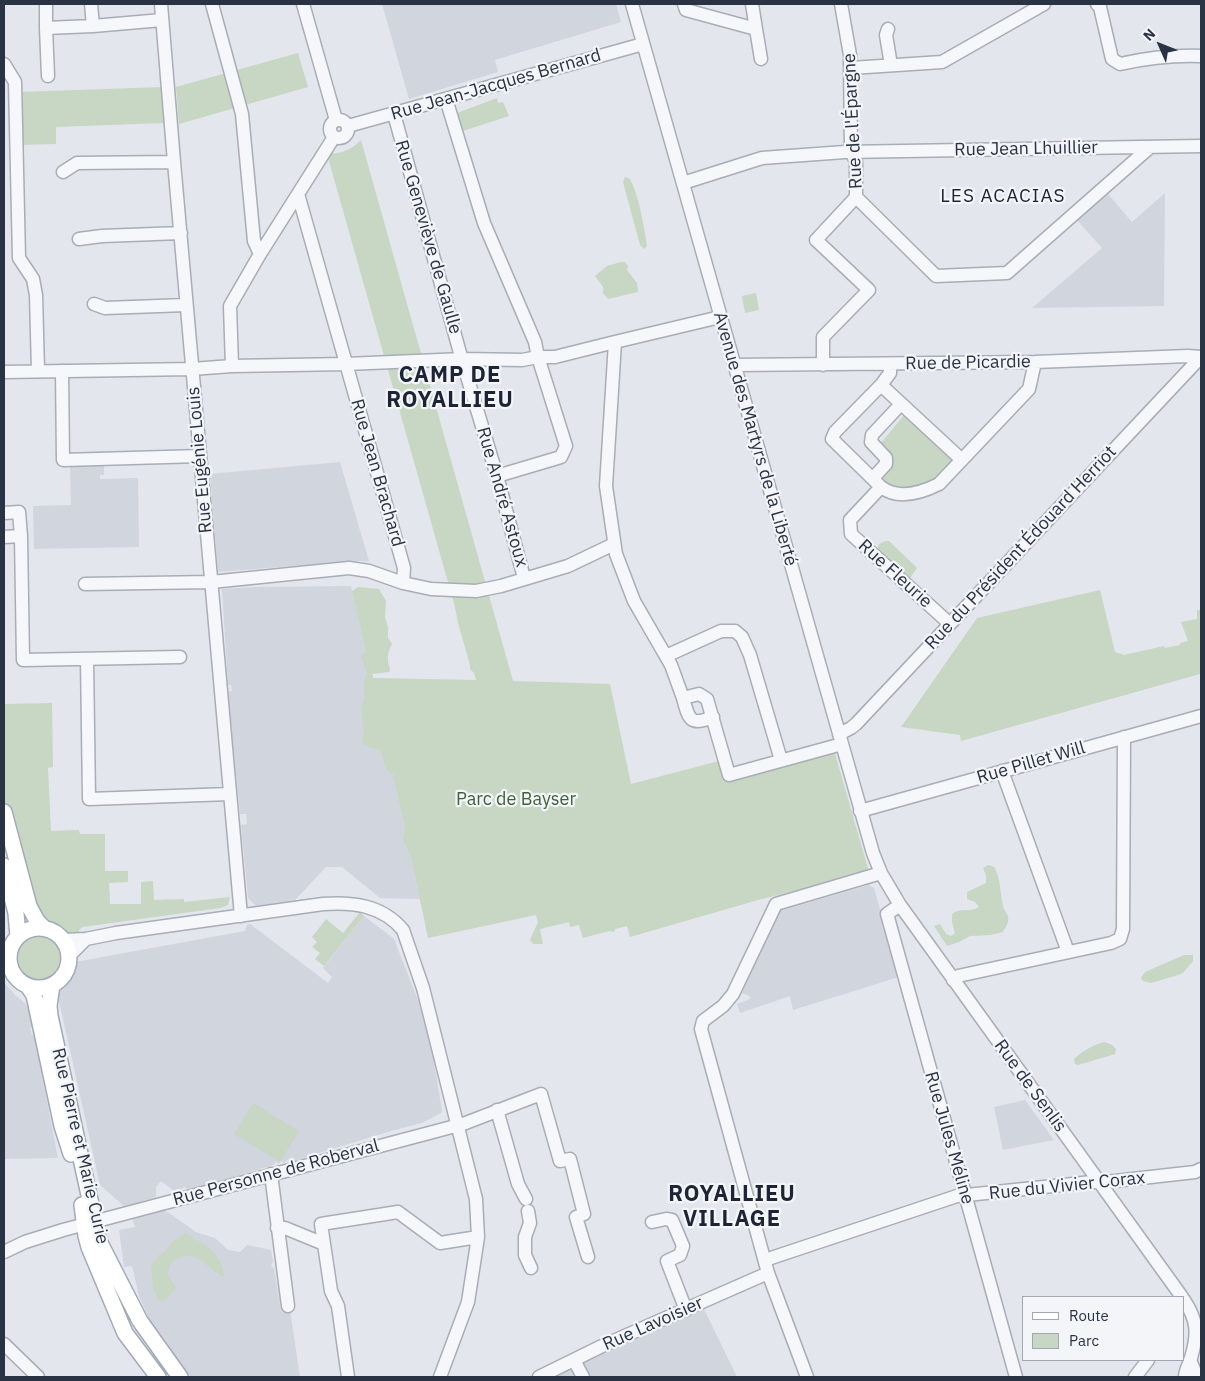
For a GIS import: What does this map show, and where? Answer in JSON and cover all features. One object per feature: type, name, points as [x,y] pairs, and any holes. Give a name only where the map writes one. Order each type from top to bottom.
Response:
[{"type":"main road","points":[[4,812],[29,906],[37,921],[44,928]]},
{"type":"main road","points":[[4,866],[16,912],[7,967],[21,982],[36,988],[52,985],[65,973],[69,956],[67,948],[63,940],[51,930],[35,928],[26,931],[11,946]]},
{"type":"main road","name":"Rue Pierre et Marie Curie","points":[[52,985],[49,1006],[50,1016],[89,1224],[89,1247],[125,1332],[158,1377]]},
{"type":"main road","name":"Rue Pierre et Marie Curie","points":[[28,986],[34,995],[62,1126],[89,1224],[100,1241],[140,1321],[180,1377]]},
{"type":"street","points":[[46,4],[48,76]]},
{"type":"street","points":[[91,4],[93,26]]},
{"type":"street","name":"Rue Eugénie Louis","points":[[161,4],[241,916]]},
{"type":"street","points":[[212,4],[242,114],[254,241],[260,254]]},
{"type":"street","points":[[232,366],[230,306],[260,254],[334,137],[330,126],[342,123],[303,4]]},
{"type":"street","name":"Avenue des Martyrs de la Liberté","points":[[632,4],[860,811],[881,873]]},
{"type":"street","points":[[684,4],[686,10],[756,29]]},
{"type":"street","points":[[752,4],[761,58]]},
{"type":"street","name":"Rue de l'Épargne","points":[[841,4],[850,55],[851,151],[856,162],[856,197],[936,276],[1007,273],[1149,148]]},
{"type":"street","points":[[850,68],[942,62],[1044,4]]},
{"type":"street","points":[[1097,4],[1100,7],[1112,59],[1120,64],[1151,58],[1182,55],[1201,56]]},
{"type":"street","points":[[46,28],[162,20]]},
{"type":"street","points":[[888,29],[886,35],[891,65]]},
{"type":"street","name":"Rue Jean-Jacques Bernard","points":[[342,123],[394,114],[643,44]]},
{"type":"street","points":[[4,64],[15,82],[19,258],[34,279],[38,371]]},
{"type":"street","points":[[446,99],[484,223],[536,342],[538,357],[566,446],[561,457],[497,476]]},
{"type":"street","name":"Rue Geneviève de Gaulle","points":[[394,114],[462,360]]},
{"type":"street","name":"Rue Jean Lhuillier","points":[[683,183],[762,158],[851,151],[1201,146]]},
{"type":"street","points":[[63,172],[77,163],[174,162]]},
{"type":"street","name":"Rue Jean Brachard","points":[[298,194],[404,568],[403,583]]},
{"type":"street","points":[[823,365],[823,337],[869,290],[816,240],[856,197]]},
{"type":"street","points":[[79,239],[102,236],[181,233]]},
{"type":"street","points":[[94,304],[104,308],[186,305]]},
{"type":"street","points":[[4,372],[522,360],[538,357],[555,357],[720,317]]},
{"type":"street","points":[[615,342],[606,486],[614,544],[618,564],[634,600],[671,665],[688,716],[694,721],[699,722],[713,717],[707,699],[703,695],[699,694],[683,698]]},
{"type":"street","name":"Rue de Picardie","points":[[734,365],[1035,362],[1188,356],[1200,358]]},
{"type":"street","name":"Rue du Président Édouard Herriot","points":[[713,717],[729,776],[840,739],[1200,358]]},
{"type":"street","name":"Rue André Astoux","points":[[462,360],[497,476],[524,578]]},
{"type":"street","points":[[890,364],[890,373],[881,385],[835,432],[832,439],[877,483],[890,492],[901,494],[926,491],[939,484],[1029,389],[1035,362]]},
{"type":"street","points":[[62,371],[63,460],[200,456]]},
{"type":"street","points":[[881,385],[962,460]]},
{"type":"street","name":"Rue Fleurie","points":[[901,404],[872,435],[871,442],[886,458],[886,464],[877,483],[850,520],[851,534],[950,624]]},
{"type":"street","points":[[4,513],[19,512],[23,660],[180,657]]},
{"type":"street","points":[[4,537],[21,536]]},
{"type":"street","points":[[85,584],[211,582],[349,568],[369,571],[403,583],[431,589],[476,591],[501,586],[568,566],[614,544]]},
{"type":"street","points":[[666,656],[722,631],[735,631],[742,637],[750,655],[781,760]]},
{"type":"street","points":[[87,659],[89,799],[230,794]]},
{"type":"street","name":"Rue Pillet Will","points":[[860,811],[1201,716]]},
{"type":"street","points":[[953,980],[958,976],[1117,941],[1122,935],[1124,737]]},
{"type":"street","points":[[1002,771],[1068,952]]},
{"type":"street","points":[[807,1377],[768,1273],[700,1029],[702,1024],[723,1006],[732,994],[776,904],[881,873]]},
{"type":"street","name":"Rue de Senlis","points":[[881,873],[900,905],[953,980],[1182,1296]]},
{"type":"street","points":[[63,940],[86,939],[116,933],[323,904],[346,903],[374,908],[398,922],[404,930],[423,988],[476,1199],[478,1237],[468,1302],[440,1377]]},
{"type":"street","name":"Rue Jules Méline","points":[[900,905],[887,914],[1016,1377]]},
{"type":"street","points":[[69,956],[86,939]]},
{"type":"street","name":"Rue Personne de Roberval","points":[[4,1252],[25,1242],[89,1224],[458,1125],[541,1094],[560,1161],[570,1159],[584,1214],[576,1217],[588,1257]]},
{"type":"street","points":[[497,1110],[518,1184],[527,1205],[530,1223],[525,1237],[525,1255],[531,1268]]},
{"type":"street","name":"Rue du Vivier Corax","points":[[765,1260],[957,1196],[1201,1170]]},
{"type":"street","points":[[271,1174],[288,1306]]},
{"type":"street","points":[[348,1377],[338,1306],[331,1292],[321,1224],[398,1212],[440,1242],[478,1237]]},
{"type":"street","points":[[652,1222],[666,1219],[672,1220],[675,1225],[683,1246],[680,1256],[668,1261],[686,1310]]},
{"type":"street","points":[[277,1228],[285,1228],[324,1244]]},
{"type":"street","name":"Rue Lavoisier","points":[[539,1377],[768,1273]]},
{"type":"street","name":"Rue de Senlis","points":[[1184,1377],[1195,1339],[1196,1324],[1191,1310],[1185,1301]]},
{"type":"street","points":[[4,1344],[38,1377]]},
{"type":"street","points":[[574,1360],[583,1377]]},
{"type":"street","points":[[1190,1360],[1201,1377]]},
{"type":"street","points":[[1135,1377],[1147,1361]]},
{"type":"shaded area","points":[[382,4],[616,4],[621,22],[495,60],[498,72],[409,99]]},
{"type":"shaded area","points":[[1165,193],[1164,306],[1032,308],[1102,248],[1077,220],[1108,194],[1132,222]]},
{"type":"shaded area","points":[[340,462],[369,561],[218,572],[210,474]]},
{"type":"shaded area","points":[[104,466],[104,475],[100,475],[100,479],[138,478],[139,547],[34,549],[33,506],[71,505],[70,467]]},
{"type":"shaded area","points":[[351,586],[373,678],[420,899],[380,898],[342,867],[326,867],[295,900],[256,906],[248,898],[241,825],[247,824],[246,814],[240,814],[228,692],[232,691],[231,685],[228,685],[222,589]]},
{"type":"shaded area","points":[[869,885],[874,888],[899,977],[793,1010],[790,996],[740,1013],[737,1004],[750,999],[749,996],[742,993],[780,911]]},
{"type":"shaded area","points":[[364,916],[394,939],[416,995],[429,1031],[441,1113],[422,1123],[290,1162],[287,1160],[284,1163],[281,1161],[279,1164],[276,1162],[273,1165],[221,1181],[187,1189],[185,1187],[175,1192],[161,1181],[156,1187],[156,1197],[125,1207],[100,1185],[57,992],[70,978],[75,962],[245,931],[247,925],[250,924],[328,983],[332,977],[323,968]]},
{"type":"shaded area","points":[[4,982],[28,1008],[33,1027],[30,1028],[32,1035],[34,1035],[58,1158],[4,1159]]},
{"type":"shaded area","points":[[1025,1100],[1054,1140],[1003,1150],[994,1107]]},
{"type":"shaded area","points":[[163,1210],[196,1232],[215,1238],[228,1250],[240,1252],[247,1245],[271,1250],[273,1261],[271,1266],[274,1268],[281,1311],[290,1310],[300,1377],[189,1377],[153,1329],[139,1296],[132,1266],[124,1267],[119,1230],[135,1227],[132,1218]]},
{"type":"shaded area","points":[[703,1307],[737,1377],[548,1377]]},
{"type":"green space","points":[[298,53],[308,87],[179,124],[176,87]]},
{"type":"green space","points":[[162,87],[164,123],[56,127],[56,144],[21,145],[20,92]]},
{"type":"green space","points":[[497,98],[498,103],[503,102],[509,116],[463,131],[457,113]]},
{"type":"green space","name":"Parc de Bayser","points":[[361,140],[513,681],[610,684],[631,784],[719,761],[725,781],[834,750],[869,872],[758,900],[630,937],[627,926],[615,929],[614,932],[609,931],[583,938],[579,925],[570,927],[569,922],[540,929],[543,944],[533,944],[530,940],[538,922],[536,915],[428,938],[411,857],[403,839],[405,829],[393,774],[387,771],[381,751],[362,744],[364,730],[361,707],[364,700],[364,681],[367,674],[361,656],[366,651],[352,591],[358,587],[379,589],[386,601],[385,617],[388,627],[388,638],[392,644],[388,656],[390,669],[389,672],[372,673],[373,678],[476,680],[474,673],[470,669],[455,607],[327,154],[346,151]]},
{"type":"green space","points":[[625,177],[630,179],[639,202],[647,246],[644,249],[640,245],[623,182]]},
{"type":"green space","points":[[625,262],[628,266],[627,270],[637,283],[638,292],[608,299],[603,293],[603,287],[595,276],[607,266]]},
{"type":"green space","points":[[756,293],[759,310],[745,313],[742,296]]},
{"type":"green space","points":[[905,414],[953,461],[931,483],[904,490],[888,486],[878,479],[888,469],[879,445]]},
{"type":"green space","points":[[889,541],[917,568],[910,578],[904,577],[877,550],[879,544]]},
{"type":"green space","points":[[1100,590],[1115,652],[1124,655],[1164,646],[1165,648],[1180,645],[1180,643],[1188,641],[1181,622],[1197,619],[1197,610],[1201,610],[1200,674],[961,741],[960,735],[901,727],[977,618]]},
{"type":"green space","points":[[52,703],[53,767],[48,768],[51,831],[79,830],[80,834],[105,834],[105,871],[128,871],[128,882],[109,883],[110,904],[141,904],[141,882],[153,881],[154,900],[184,899],[184,902],[230,897],[228,905],[220,908],[83,927],[79,930],[80,934],[70,934],[46,922],[31,902],[35,898],[4,799],[4,704]]},
{"type":"green space","points":[[988,865],[994,867],[998,876],[1003,906],[1008,917],[1007,925],[1003,932],[991,935],[970,936],[947,946],[934,926],[940,924],[946,934],[951,936],[955,933],[952,914],[979,907],[975,902],[967,899],[967,892],[986,883],[986,875],[983,868]]},
{"type":"green space","points":[[360,912],[364,916],[324,966],[315,959],[320,953],[312,947],[317,942],[312,937],[326,919],[343,933]]},
{"type":"green space","points":[[39,934],[49,936],[57,941],[62,949],[64,959],[62,969],[57,977],[49,982],[39,984],[29,982],[21,977],[16,969],[14,959],[16,949],[21,941],[29,936]]},
{"type":"green space","points":[[1184,955],[1193,955],[1193,961],[1183,973],[1151,983],[1143,981],[1141,978],[1145,972]]},
{"type":"green space","points":[[1105,1042],[1116,1049],[1115,1054],[1078,1065],[1075,1064],[1074,1059],[1081,1053]]},
{"type":"green space","points":[[253,1103],[299,1131],[280,1162],[234,1134]]},
{"type":"green space","points":[[186,1233],[215,1254],[222,1266],[223,1277],[196,1258],[183,1256],[169,1267],[168,1275],[176,1288],[164,1301],[159,1301],[153,1287],[151,1266],[172,1242]]},
{"type":"district","name":"LES ACACIAS","points":[[1003,197]]},
{"type":"district","name":"CAMP DE ROYALLIEU","points":[[450,388]]},
{"type":"district","name":"ROYALLIEU VILLAGE","points":[[732,1208]]}]
